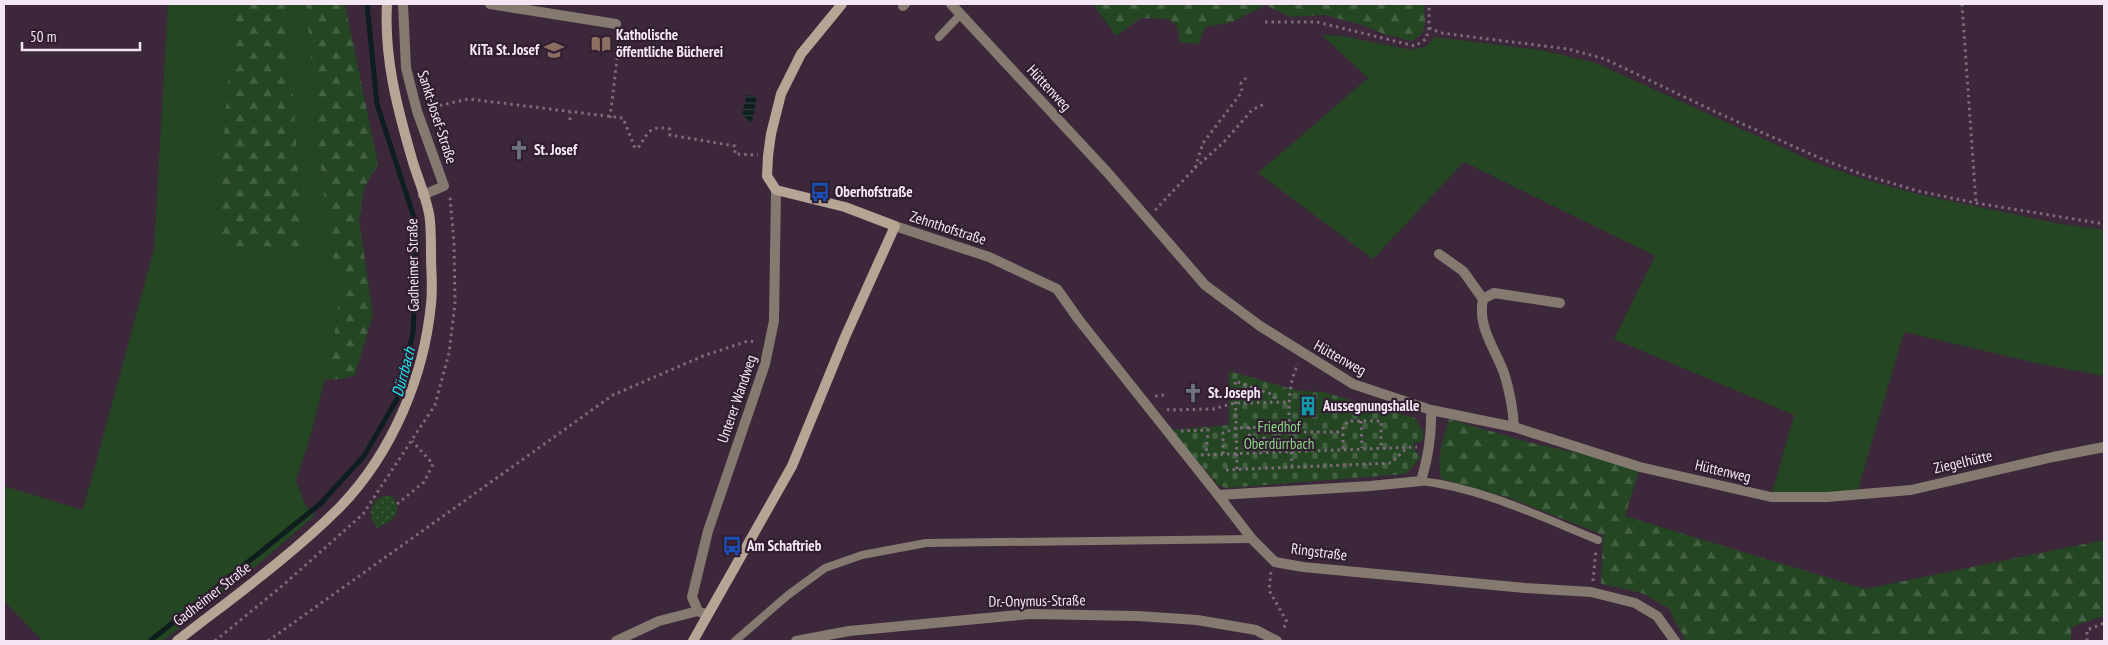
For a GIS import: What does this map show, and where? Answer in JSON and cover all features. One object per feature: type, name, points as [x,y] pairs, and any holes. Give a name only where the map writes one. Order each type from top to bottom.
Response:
[{"type":"street","name":"Gadheimer Straße","points":[[177,641],[305,539],[341,505],[364,477],[385,445],[412,393],[424,349],[432,302],[430,219],[397,109],[389,72],[385,29],[387,4]]},
{"type":"street","name":"Sankt-Josef-Straße","points":[[404,4],[406,68],[417,111],[444,186],[423,195]]},
{"type":"street","points":[[490,4],[616,24]]},
{"type":"street","points":[[776,190],[767,176],[768,156],[771,134],[781,94],[802,54],[842,4]]},
{"type":"street","name":"Hüttenweg","points":[[951,4],[1148,218],[1205,285],[1303,355],[1353,384],[1431,410],[1514,427],[1640,467],[1771,497],[1827,497]]},
{"type":"street","name":"Zehnthofstraße","points":[[776,190],[846,207],[895,226],[989,257],[1057,288],[1079,320],[1218,495]]},
{"type":"street","name":"Unterer Wandweg","points":[[703,613],[692,597],[708,531],[766,364],[774,321],[776,190]]},
{"type":"street","points":[[693,641],[703,613],[792,466],[845,337],[895,226]]},
{"type":"street","points":[[1439,254],[1464,272],[1483,299],[1480,312],[1485,332],[1503,372],[1513,404],[1514,427]]},
{"type":"street","points":[[1483,299],[1494,293],[1560,303]]},
{"type":"street","points":[[1218,495],[1421,481],[1432,435],[1431,410]]},
{"type":"street","name":"Ziegelhütte","points":[[1827,497],[1911,490],[2104,447]]},
{"type":"street","name":"Ringstraße","points":[[1218,495],[1252,539],[1275,562],[1303,567],[1525,588],[1592,592],[1635,603],[1657,616],[1675,641]]},
{"type":"street","points":[[616,641],[659,621],[703,613]]},
{"type":"street","name":"Dr.-Onymus-Straße","points":[[796,641],[849,631],[1030,614],[1138,616],[1197,620],[1256,630],[1277,641]]},
{"type":"lane","points":[[939,37],[960,14]]},
{"type":"lane","points":[[1421,481],[1436,483],[1504,502],[1598,540]]},
{"type":"lane","points":[[736,641],[738,637],[788,595],[826,568],[862,556],[890,550],[926,543],[974,541],[1252,539]]},
{"type":"path","points":[[1265,22],[1318,22],[1415,46],[1426,40],[1429,28],[1429,4]]},
{"type":"path","points":[[1962,4],[1976,203]]},
{"type":"path","points":[[610,118],[620,28],[616,24]]},
{"type":"path","points":[[1429,28],[1441,33],[1568,49],[1605,60],[1718,113],[1861,174],[1918,190],[1976,203],[2104,224]]},
{"type":"path","points":[[1195,168],[1203,143],[1242,92],[1241,83],[1246,78]]},
{"type":"path","points":[[417,111],[469,99],[610,118],[623,118],[635,148],[638,148],[648,132],[658,127],[670,128],[670,135],[735,146],[735,154],[768,156]]},
{"type":"path","points":[[1148,218],[1195,168],[1224,142],[1252,110],[1266,103]]},
{"type":"path","points":[[570,112],[570,120]]},
{"type":"path","points":[[268,641],[613,395],[703,356],[748,341],[770,344]]},
{"type":"path","points":[[1292,467],[1290,402],[1294,372],[1303,355]]},
{"type":"path","points":[[1237,469],[1235,381],[1271,394],[1278,401]]},
{"type":"path","points":[[1154,396],[1159,400]]},
{"type":"path","points":[[1164,405],[1169,410],[1213,409],[1235,403],[1290,402]]},
{"type":"path","points":[[1344,449],[1343,427],[1348,422],[1380,421],[1381,448]]},
{"type":"path","points":[[1362,422],[1362,448]]},
{"type":"path","points":[[1280,426],[1280,451]]},
{"type":"path","points":[[1223,454],[1223,433],[1236,428],[1291,426]]},
{"type":"path","points":[[1249,427],[1250,453]]},
{"type":"path","points":[[1264,427],[1264,452]]},
{"type":"path","points":[[1169,432],[1208,430],[1206,455]]},
{"type":"path","points":[[1291,432],[1343,432]]},
{"type":"path","points":[[397,504],[424,482],[433,464],[412,441]]},
{"type":"path","points":[[1226,470],[1391,463],[1408,447]]},
{"type":"path","points":[[1188,456],[1292,450],[1429,447]]},
{"type":"path","points":[[376,495],[378,499]]},
{"type":"path","points":[[1592,592],[1598,540]]},
{"type":"path","points":[[1275,562],[1269,576],[1269,590],[1287,622],[1277,641]]},
{"type":"path","points":[[2087,641],[2087,630],[2104,623]]},
{"type":"green space","points":[[168,4],[235,4],[303,246],[287,4],[306,4],[328,241],[341,287],[333,345],[312,430],[296,481],[306,506],[315,515],[255,567],[163,641],[43,641],[4,601],[4,486],[83,510],[154,249]]},
{"type":"green space","points":[[233,4],[287,4],[303,246],[258,253],[238,248],[218,232]]},
{"type":"green space","points":[[306,4],[345,4],[378,164],[364,188],[359,221],[373,314],[355,375],[341,379],[324,380],[333,345],[341,287],[328,241]]},
{"type":"green space","points":[[1093,4],[1424,4],[1425,25],[1421,35],[1412,41],[1325,15],[1290,17],[1266,5],[1232,22],[1205,27],[1199,44],[1180,42],[1177,26],[1169,19],[1141,18],[1116,36]]},
{"type":"green space","points":[[1322,35],[1342,36],[1412,50],[1427,46],[1434,37],[1541,50],[1596,63],[1821,165],[1917,194],[2056,223],[2104,230],[2104,376],[2036,363],[1904,332],[1857,493],[1771,497],[1794,415],[1614,339],[1655,256],[1464,162],[1373,259],[1258,173],[1368,78]]},
{"type":"green space","name":"Friedhof Oberdürrbach","points":[[1229,371],[1299,391],[1323,392],[1415,418],[1423,431],[1423,441],[1414,443],[1414,450],[1421,457],[1406,474],[1226,488],[1218,485],[1171,430],[1229,425]]},
{"type":"green space","points":[[1449,419],[1528,442],[1640,467],[1625,516],[1865,589],[2104,540],[2104,616],[2071,627],[2071,641],[1686,641],[1668,608],[1642,593],[1601,584],[1603,535],[1507,497],[1441,479],[1440,456]]},
{"type":"green space","points":[[383,496],[392,496],[397,512],[392,520],[377,528],[372,519],[371,511],[374,503]]},
{"type":"shaded area","points":[[747,95],[757,96],[752,123],[742,115]]},
{"type":"waterway","name":"Dürrbach","points":[[150,641],[320,504],[364,456],[397,399],[413,333],[417,227],[377,104],[367,4]]},
{"type":"place","name":"Katholische öffentliche Bücherei","points":[[601,44]]},
{"type":"place","name":"KiTa St. Josef","points":[[554,50]]},
{"type":"place","name":"St. Josef","points":[[519,150]]},
{"type":"place","name":"Oberhofstraße","points":[[820,192]]},
{"type":"place","name":"St. Joseph","points":[[1193,393]]},
{"type":"place","name":"Aussegnungshalle","points":[[1308,406]]},
{"type":"place","name":"Am Schaftrieb","points":[[732,546]]}]
